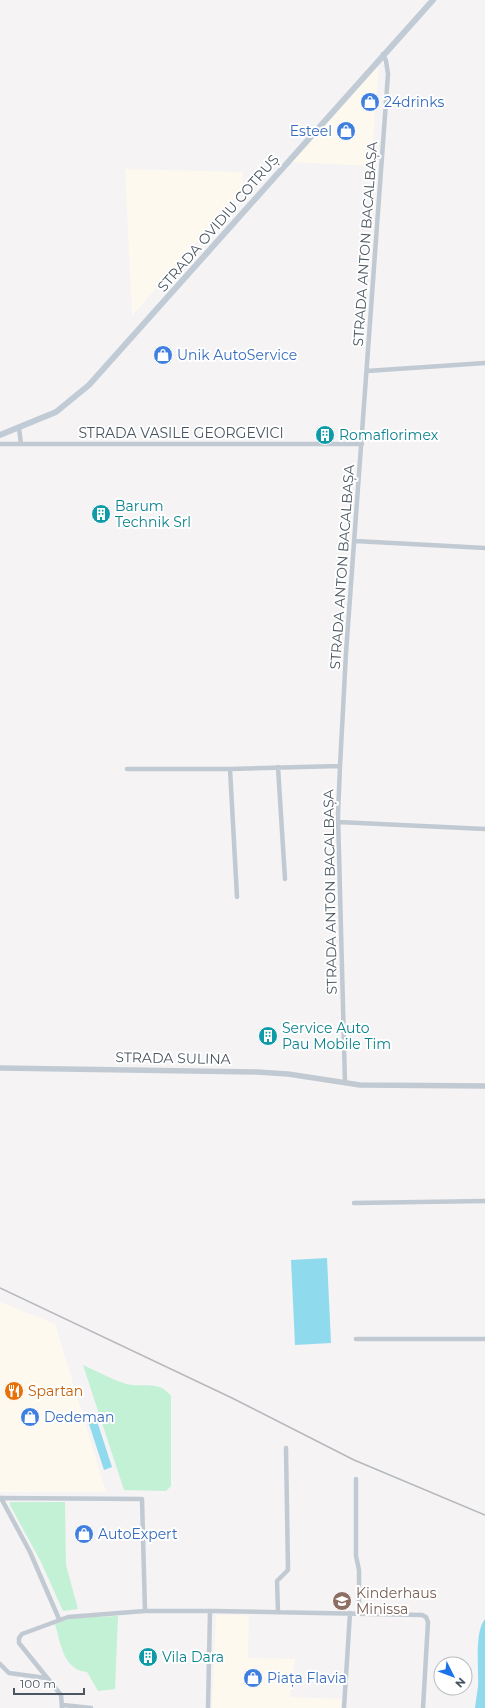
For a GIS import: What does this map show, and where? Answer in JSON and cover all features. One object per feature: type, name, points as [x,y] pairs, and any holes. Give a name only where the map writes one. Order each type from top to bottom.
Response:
[{"type":"main road","name":"STRADA OVIDIU COTRUȘ","points":[[0,435],[56,412],[89,385],[383,54],[433,0]]},
{"type":"street","name":"STRADA ANTON BACALBAȘA","points":[[345,1083],[338,822],[340,766],[346,653],[388,74],[383,54]]},
{"type":"street","points":[[367,371],[485,363]]},
{"type":"street","points":[[19,428],[21,444]]},
{"type":"street","name":"STRADA VASILE GEORGEVICI","points":[[0,444],[362,444]]},
{"type":"street","points":[[355,541],[485,548]]},
{"type":"street","points":[[127,769],[230,769],[340,766]]},
{"type":"street","points":[[278,767],[285,880]]},
{"type":"street","points":[[230,769],[237,897]]},
{"type":"street","points":[[338,822],[485,829]]},
{"type":"street","name":"STRADA SULINA","points":[[0,1068],[257,1072],[288,1074],[369,1086],[485,1086]]},
{"type":"street","points":[[354,1203],[485,1201]]},
{"type":"street","points":[[356,1339],[485,1339]]},
{"type":"street","points":[[278,1612],[277,1581],[288,1570],[286,1448]]},
{"type":"street","points":[[356,1479],[356,1556],[359,1570],[359,1614]]},
{"type":"street","points":[[59,1619],[30,1552],[1,1498],[142,1499],[145,1611]]},
{"type":"street","points":[[91,1708],[63,1706],[61,1695],[21,1646],[19,1638],[26,1631],[59,1619],[80,1615],[145,1611],[422,1615],[426,1617],[428,1622],[423,1708]]},
{"type":"street","points":[[208,1708],[213,1611]]},
{"type":"street","points":[[344,1708],[350,1613]]},
{"type":"street","points":[[0,1664],[9,1673],[46,1678]]},
{"type":"shaded area","points":[[379,64],[371,166],[291,162]]},
{"type":"shaded area","points":[[125,169],[243,172],[243,189],[132,316]]},
{"type":"shaded area","points":[[0,1302],[55,1324],[106,1492],[0,1492]]},
{"type":"shaded area","name":"Piața Flavia","points":[[216,1615],[249,1615],[248,1658],[295,1659],[290,1697],[341,1699],[341,1708],[212,1708]]},
{"type":"green space","points":[[83,1365],[110,1378],[127,1384],[156,1386],[166,1391],[171,1396],[171,1486],[166,1491],[124,1490]]},
{"type":"green space","points":[[10,1502],[65,1502],[66,1565],[78,1609],[63,1611],[41,1562],[10,1505]]},
{"type":"green space","points":[[118,1616],[115,1689],[98,1691],[87,1672],[79,1670],[68,1661],[61,1647],[55,1624],[71,1618]]},
{"type":"water","points":[[327,1258],[331,1343],[295,1345],[291,1260]]},
{"type":"water","points":[[97,1421],[112,1467],[104,1470],[89,1424]]},
{"type":"water","points":[[485,1619],[485,1708],[475,1708],[478,1686],[478,1641],[479,1633]]},
{"type":"railway","points":[[0,1288],[232,1398],[354,1460],[485,1515]]},
{"type":"place","name":"24drinks","points":[[370,102]]},
{"type":"place","name":"Esteel","points":[[346,131]]},
{"type":"place","name":"Unik AutoService","points":[[163,355]]},
{"type":"place","name":"Romaflorimex","points":[[325,435]]},
{"type":"place","name":"Barum Technik Srl","points":[[101,514]]},
{"type":"place","name":"Service Auto Pau Mobile Tim","points":[[268,1036]]},
{"type":"place","name":"Spartan","points":[[14,1391]]},
{"type":"place","name":"Dedeman","points":[[30,1417]]},
{"type":"place","name":"AutoExpert","points":[[84,1534]]},
{"type":"place","name":"Kinderhaus Minissa","points":[[342,1601]]},
{"type":"place","name":"Vila Dara","points":[[148,1657]]},
{"type":"place","name":"Piața Flavia","points":[[253,1678]]}]
